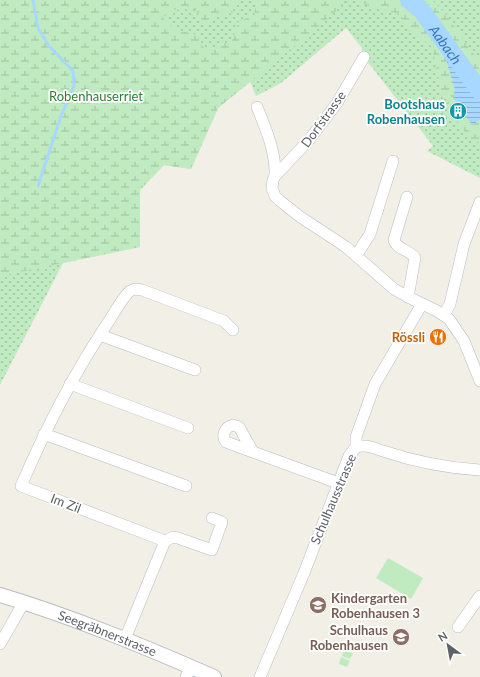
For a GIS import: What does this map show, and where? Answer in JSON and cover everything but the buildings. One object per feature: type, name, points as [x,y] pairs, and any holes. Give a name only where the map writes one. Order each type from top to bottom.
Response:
[{"type":"street","name":"Dorfstrasse","points":[[275,176],[309,140],[337,103],[364,57]]},
{"type":"street","points":[[257,107],[265,126],[276,164],[272,188],[278,200],[299,216],[346,247],[385,282],[408,297],[444,315],[452,323],[464,341],[480,381]]},
{"type":"street","points":[[356,256],[370,234],[393,161]]},
{"type":"street","points":[[407,197],[394,240],[397,246],[416,258],[408,297]]},
{"type":"street","points":[[444,315],[450,304],[467,237],[480,202]]},
{"type":"street","name":"Im Zil","points":[[212,518],[222,522],[212,550],[178,538],[173,537],[165,540],[21,486],[44,434],[70,384],[100,334],[130,291],[138,289],[224,321],[233,330]]},
{"type":"street","name":"Schulhausstrasse","points":[[260,677],[304,573],[349,456],[356,447],[356,437],[375,384],[422,304]]},
{"type":"street","points":[[100,334],[195,370]]},
{"type":"street","points":[[70,384],[188,428]]},
{"type":"street","points":[[44,434],[186,486]]},
{"type":"street","points":[[356,447],[371,447],[429,465],[480,470]]},
{"type":"street","points":[[253,452],[338,483]]},
{"type":"street","points":[[125,639],[165,540]]},
{"type":"street","name":"Seegräbnerstrasse","points":[[0,595],[58,613],[125,639],[189,672],[214,677]]},
{"type":"street","points":[[458,627],[480,596]]},
{"type":"street","points":[[0,644],[24,602]]},
{"type":"green space","name":"Robenhauserriet","points":[[0,0],[480,0],[480,178],[427,151],[433,146],[364,57],[362,48],[346,28],[281,83],[256,96],[250,81],[218,108],[191,169],[164,165],[140,190],[140,247],[63,263],[0,385]]},
{"type":"green space","name":"Robenhauserriet","points":[[0,0],[237,0],[232,13],[222,15],[204,24],[195,9],[171,10],[163,18],[174,29],[197,35],[205,50],[232,41],[238,22],[254,15],[257,0],[348,0],[318,27],[218,108],[191,169],[164,165],[140,190],[140,247],[0,276]]},
{"type":"green space","points":[[356,0],[432,0],[445,13],[480,63],[480,143],[470,139],[443,101],[432,47],[408,29],[400,14],[377,9]]},
{"type":"green space","points":[[388,558],[423,578],[411,599],[376,578]]},
{"type":"green space","points":[[344,650],[353,653],[350,659],[342,656]]},
{"type":"green space","points":[[341,657],[350,661],[347,667],[339,664]]},
{"type":"water","points":[[439,35],[480,87],[480,120],[472,125],[453,98],[455,90]]},
{"type":"waterway","points":[[33,0],[38,28],[49,46],[73,71],[74,86],[61,116],[38,186]]},
{"type":"waterway","name":"Aabach","points":[[409,0],[422,11],[480,91]]},
{"type":"waterway","name":"Aabach","points":[[414,4],[415,0]]},
{"type":"place","name":"Bootshaus Robenhausen","points":[[458,111]]},
{"type":"place","name":"Rössli","points":[[438,337]]},
{"type":"place","name":"Kindergarten Robenhausen 3","points":[[318,605]]},
{"type":"place","name":"Schulhaus Robenhausen","points":[[401,637]]}]
